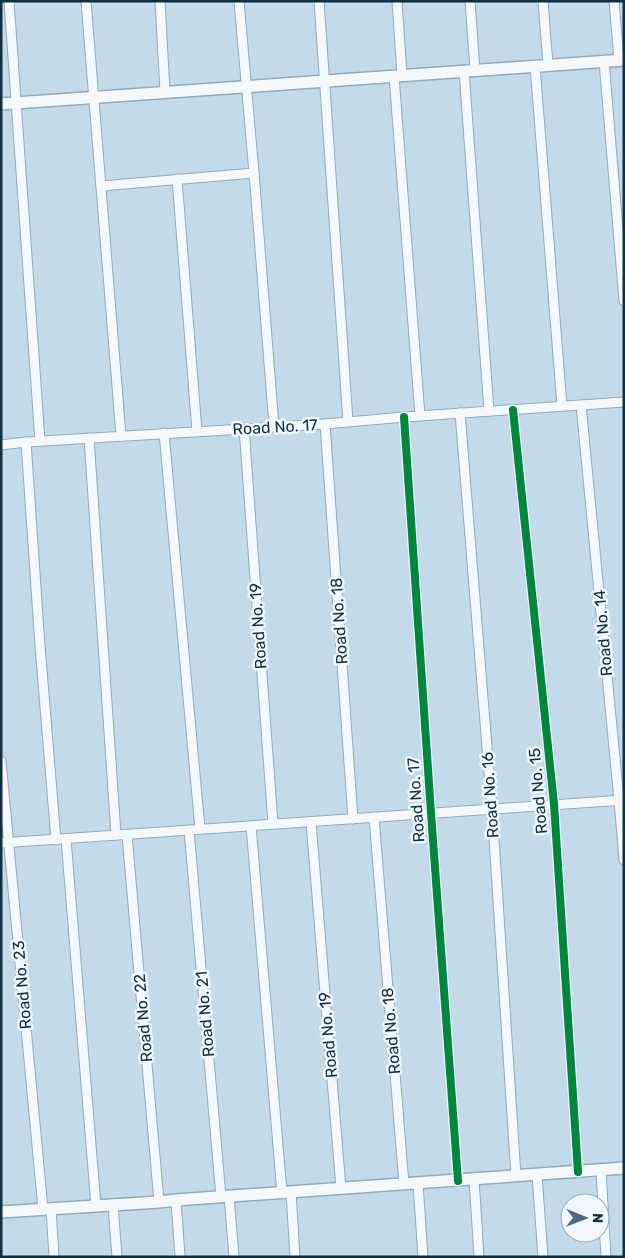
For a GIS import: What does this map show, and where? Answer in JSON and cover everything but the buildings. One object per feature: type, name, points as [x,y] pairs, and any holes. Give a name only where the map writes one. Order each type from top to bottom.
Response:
[{"type":"street","points":[[9,1],[40,441]]},
{"type":"street","points":[[86,1],[121,436]]},
{"type":"street","points":[[160,1],[165,92]]},
{"type":"street","points":[[239,1],[274,426]]},
{"type":"street","points":[[319,1],[348,422]]},
{"type":"street","points":[[397,1],[398,76],[420,416]]},
{"type":"street","points":[[470,1],[470,71],[489,411]]},
{"type":"street","points":[[543,1],[548,65]]},
{"type":"street","points":[[1,104],[621,60],[614,1]]},
{"type":"street","points":[[604,61],[624,301]]},
{"type":"street","points":[[535,66],[562,406]]},
{"type":"street","points":[[101,186],[254,173]]},
{"type":"street","points":[[177,180],[198,431]]},
{"type":"street","points":[[404,417],[624,402]]},
{"type":"street","name":"Road No. 14","points":[[582,405],[622,800],[624,860]]},
{"type":"street","name":"Road No. 15","points":[[514,410],[554,804],[578,1172]]},
{"type":"street","name":"Road No. 16","points":[[460,413],[492,809],[516,1176]]},
{"type":"street","name":"Road No. 17","points":[[1,445],[325,424],[404,417],[458,1181]]},
{"type":"street","name":"Road No. 18","points":[[325,424],[353,819]]},
{"type":"street","name":"Road No. 19","points":[[244,428],[273,824]]},
{"type":"street","points":[[164,433],[200,829]]},
{"type":"street","points":[[89,438],[116,835]]},
{"type":"street","points":[[26,442],[56,840]]},
{"type":"street","name":"Road No. 23","points":[[1,761],[5,843],[54,1257]]},
{"type":"street","points":[[5,843],[622,800]]},
{"type":"street","name":"Road No. 18","points":[[374,817],[404,1184]]},
{"type":"street","name":"Road No. 19","points":[[310,822],[341,1189]]},
{"type":"street","points":[[251,826],[295,1257]]},
{"type":"street","name":"Road No. 21","points":[[189,830],[225,1197],[234,1257]]},
{"type":"street","name":"Road No. 22","points":[[127,834],[159,1202]]},
{"type":"street","points":[[66,839],[96,1206]]},
{"type":"street","points":[[1,1212],[624,1168]]},
{"type":"street","points":[[601,1170],[606,1257]]},
{"type":"street","points":[[537,1175],[543,1257]]},
{"type":"street","points":[[474,1180],[479,1257]]},
{"type":"street","points":[[418,1183],[422,1257]]},
{"type":"street","points":[[176,1200],[180,1257]]},
{"type":"street","points":[[113,1204],[117,1257]]},
{"type":"cycle path","points":[[513,410],[554,804],[578,1172]]},
{"type":"cycle path","points":[[404,417],[458,1181]]}]
